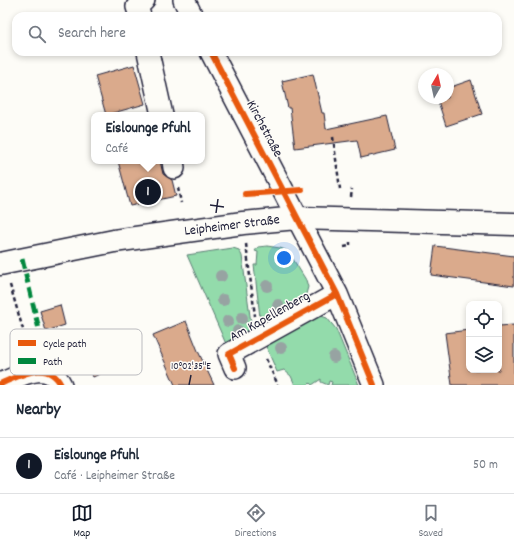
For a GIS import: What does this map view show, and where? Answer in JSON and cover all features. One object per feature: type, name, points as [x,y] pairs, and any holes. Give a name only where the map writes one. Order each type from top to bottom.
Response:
[{"type":"main road","name":"Leipheimer Straße","points":[[0,264],[114,241],[243,223],[297,218],[514,224]]},
{"type":"street","points":[[139,12],[138,7],[144,0]]},
{"type":"street","points":[[184,0],[190,12]]},
{"type":"street","points":[[149,56],[161,112]]},
{"type":"street","name":"Kirchstraße","points":[[213,56],[297,218]]},
{"type":"street","points":[[297,218],[337,294],[374,385]]},
{"type":"street","name":"Am Kapellenberg","points":[[235,368],[229,354],[337,294]]},
{"type":"street","points":[[0,384],[22,375]]},
{"type":"street","points":[[53,375],[59,380],[61,385]]},
{"type":"path","points":[[333,136],[340,189]]},
{"type":"path","points":[[352,189],[352,197]]},
{"type":"path","points":[[344,247],[350,246],[350,242]]},
{"type":"path","points":[[246,243],[255,323]]},
{"type":"path","points":[[10,285],[23,329]]},
{"type":"path","points":[[263,352],[278,385]]},
{"type":"green space","points":[[267,246],[288,251],[306,280],[308,287],[306,294],[311,300],[261,326],[254,265],[257,265],[258,252],[255,251],[258,247]]},
{"type":"green space","points":[[233,248],[239,250],[242,256],[252,331],[226,344],[187,255]]},
{"type":"green space","points":[[318,315],[327,318],[336,329],[359,385],[331,385],[332,382],[329,381],[328,385],[321,382],[321,379],[312,385],[310,383],[308,385],[295,385],[291,376],[284,370],[277,372],[265,344]]},
{"type":"building","points":[[134,65],[145,104],[117,112],[105,112],[95,76]]},
{"type":"building","points":[[313,74],[322,113],[324,113],[326,129],[387,116],[395,150],[361,158],[357,140],[295,148],[290,108],[288,108],[282,81]]},
{"type":"building","points":[[471,80],[482,114],[446,126],[439,104],[454,104],[454,86]]},
{"type":"building","points":[[119,164],[161,164],[163,174],[172,180],[176,196],[130,206]]},
{"type":"building","points":[[435,246],[514,256],[514,286],[431,275]]},
{"type":"building","points":[[60,305],[65,325],[52,329],[45,329],[40,311]]},
{"type":"building","points":[[186,321],[214,385],[175,385],[153,335]]},
{"type":"building","points":[[514,325],[514,385],[452,385],[445,333],[466,330],[466,373],[502,373],[502,326]]},
{"type":"marked path","points":[[22,259],[39,329]]},
{"type":"cycle path","points":[[213,56],[337,294],[374,385]]},
{"type":"cycle path","points":[[245,194],[302,190]]},
{"type":"cycle path","points":[[235,368],[229,354],[337,294]]},
{"type":"cycle path","points":[[0,384],[22,375]]},
{"type":"cycle path","points":[[53,375],[61,385]]},
{"type":"place","name":"Eislounge Pfuhl","points":[[148,192]]}]
